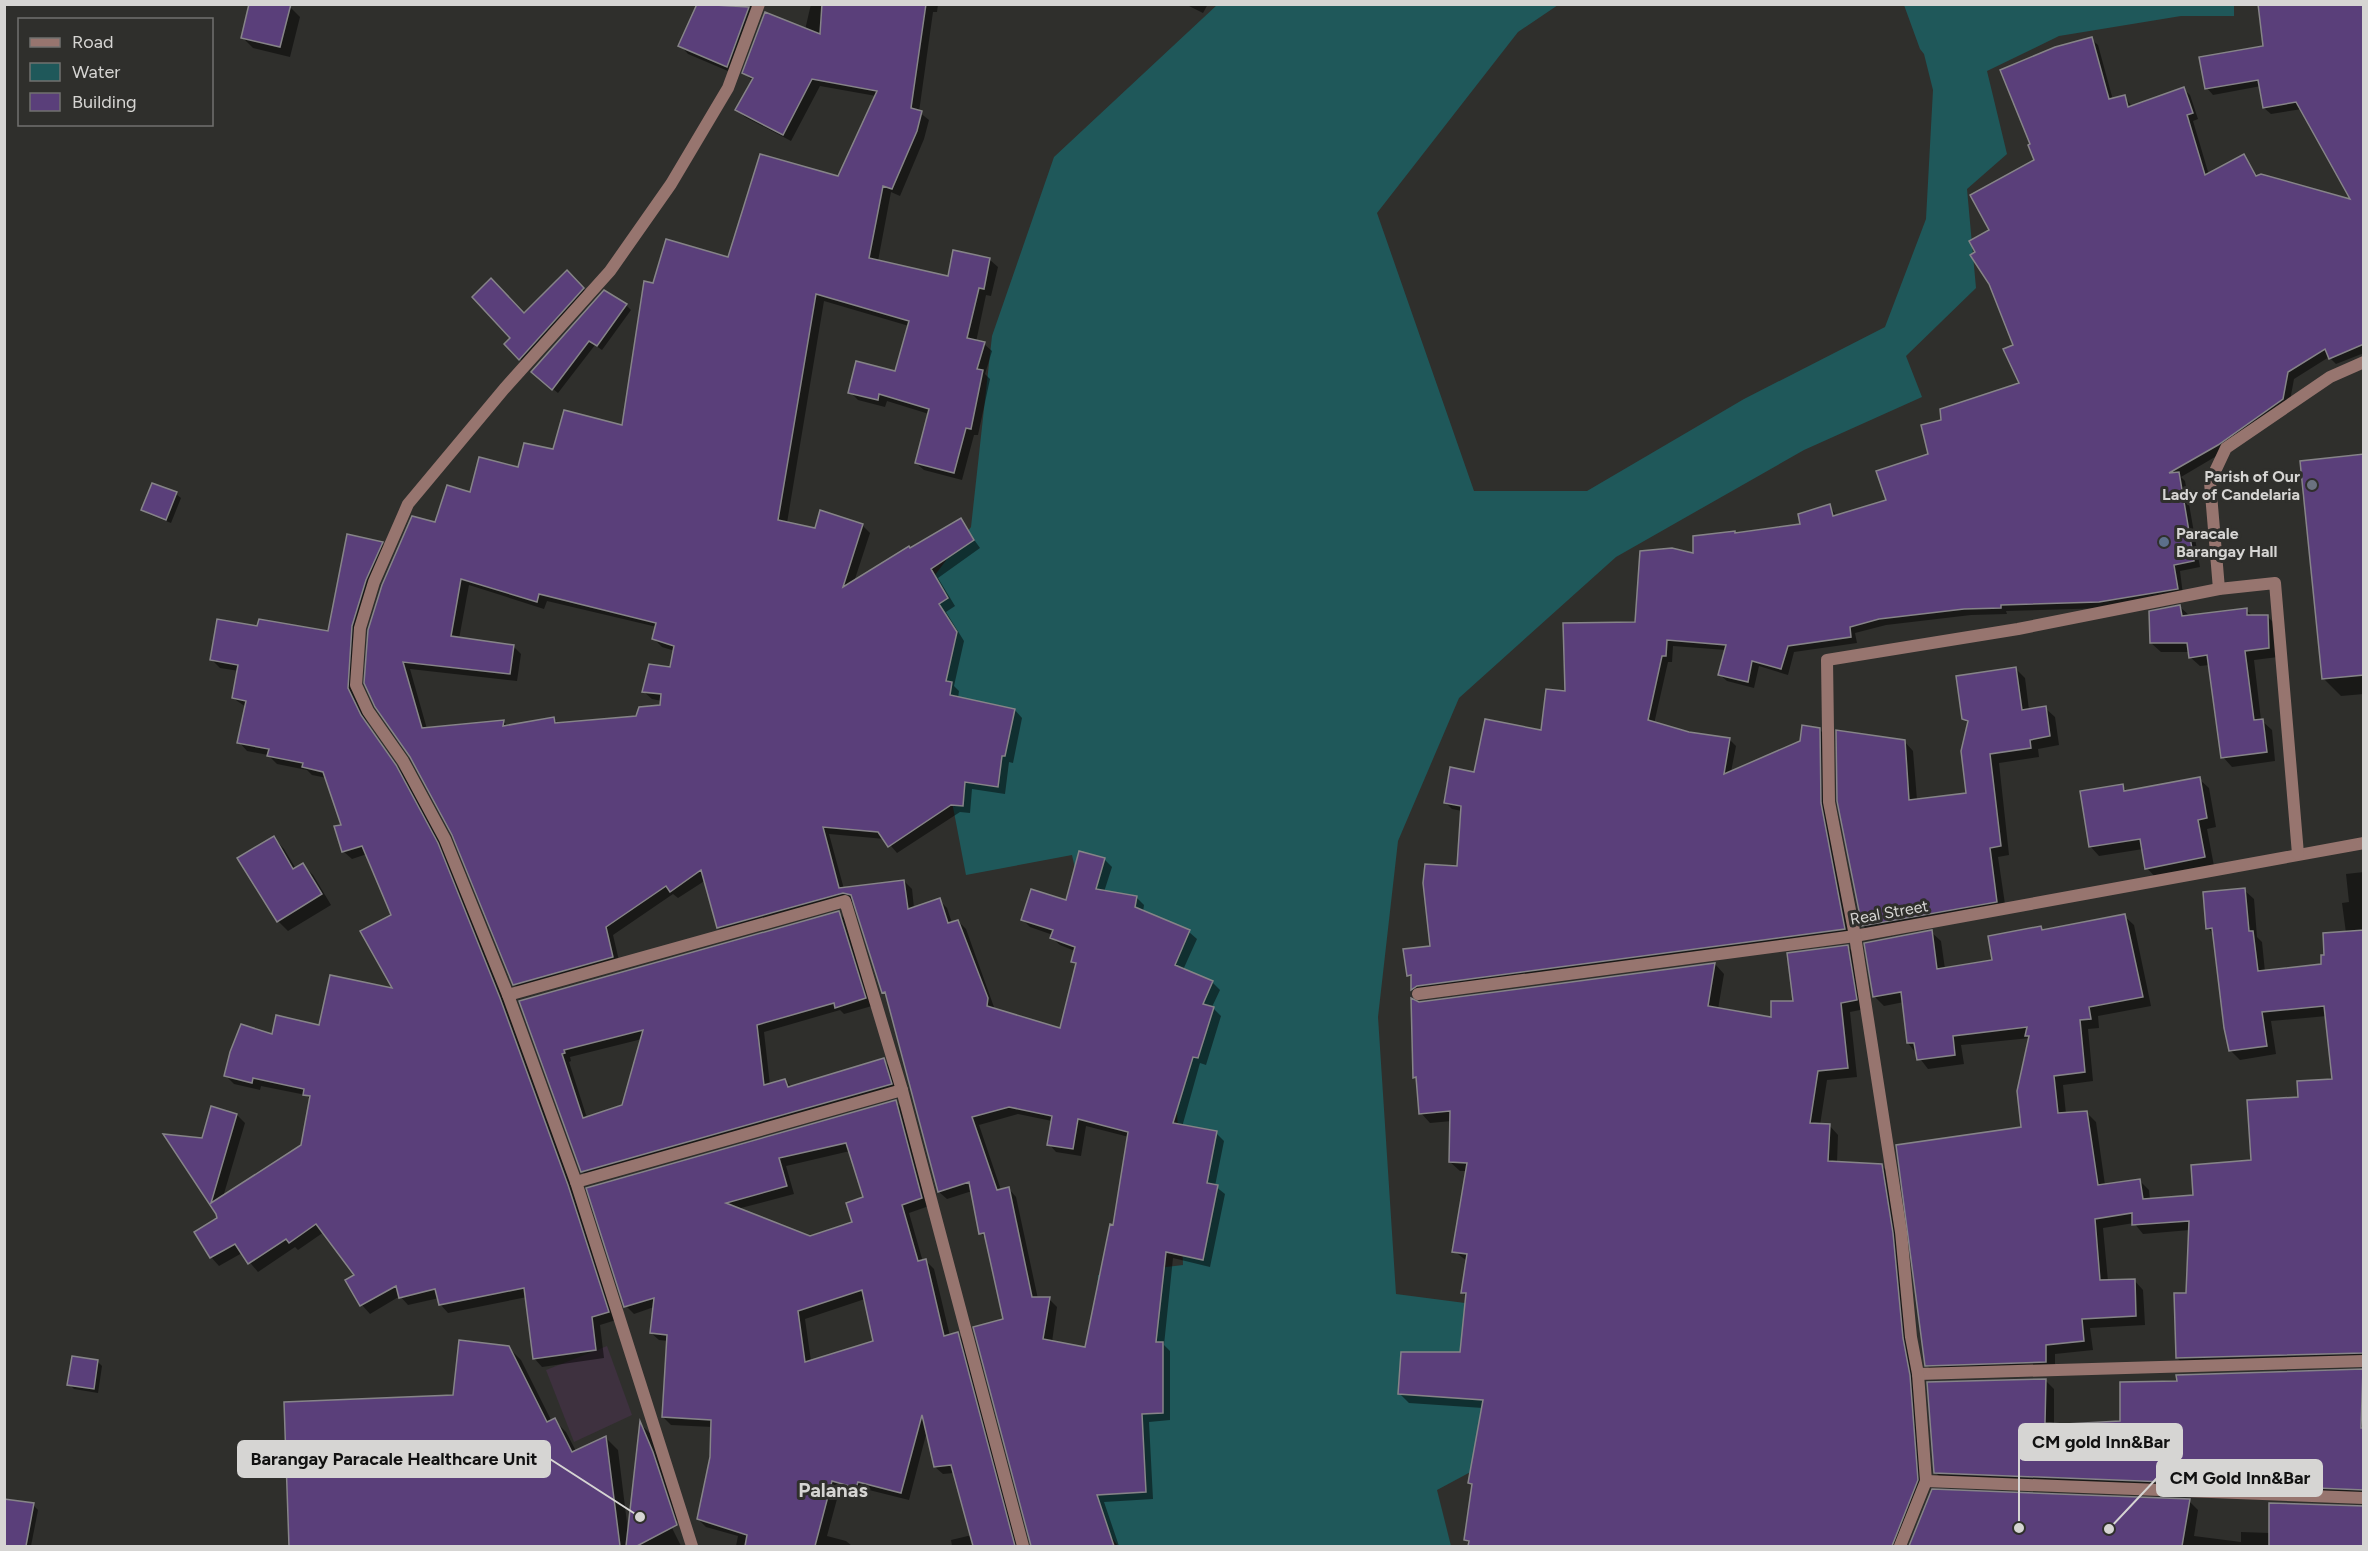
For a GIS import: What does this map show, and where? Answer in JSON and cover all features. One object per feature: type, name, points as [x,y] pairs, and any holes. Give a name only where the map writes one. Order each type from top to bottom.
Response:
[{"type":"street","points":[[692,1546],[576,1182],[508,995],[445,839],[403,761],[368,711],[356,686],[360,628],[374,582],[408,504],[504,389],[610,272],[670,184],[728,88],[759,4]]},
{"type":"street","points":[[2218,589],[2210,482],[2226,448],[2330,378],[2364,362]]},
{"type":"street","points":[[1900,1546],[1926,1481],[1918,1374],[1911,1337],[1901,1232],[1855,936],[1829,802],[1827,660],[2018,629],[2218,589],[2275,583],[2298,855]]},
{"type":"street","name":"Real Street","points":[[1418,994],[1855,936],[2364,843]]},
{"type":"street","points":[[508,995],[845,901],[902,1090],[1023,1546]]},
{"type":"street","points":[[576,1182],[902,1090]]},
{"type":"street","points":[[1918,1374],[2364,1361]]},
{"type":"street","points":[[1926,1481],[2364,1498]]},
{"type":"shaded area","points":[[607,1346],[632,1415],[574,1442],[546,1370]]},
{"type":"water","points":[[1217,5],[1558,5],[1518,32],[1377,213],[1474,491],[1587,491],[1744,399],[1885,327],[1926,219],[1933,90],[1924,54],[1920,49],[1904,5],[2234,5],[2234,16],[2181,16],[2059,36],[1987,71],[2007,154],[1967,189],[1976,288],[1906,356],[1922,397],[1804,450],[1616,557],[1459,698],[1398,841],[1378,1017],[1396,1294],[1488,1306],[1491,1461],[1437,1490],[1451,1546],[1118,1546],[1087,1503],[1098,1275],[1183,1265],[1175,1059],[1084,909],[1072,855],[966,875],[914,603],[971,527],[992,336],[1054,157]]},
{"type":"building","points":[[249,4],[291,4],[280,47],[241,38]]},
{"type":"building","points":[[697,4],[749,7],[727,67],[678,46]]},
{"type":"building","points":[[822,4],[926,4],[911,108],[922,111],[917,131],[892,189],[883,186],[869,258],[948,276],[953,250],[990,258],[984,289],[979,288],[967,338],[985,342],[977,369],[983,370],[971,429],[966,428],[954,473],[915,463],[929,409],[879,394],[878,400],[848,393],[856,361],[895,371],[909,321],[816,294],[778,520],[815,528],[820,510],[863,524],[843,587],[909,546],[910,548],[961,518],[974,540],[931,569],[948,598],[939,604],[957,632],[946,681],[952,682],[950,695],[1015,709],[1005,756],[1002,756],[998,787],[965,782],[963,806],[951,805],[888,847],[878,832],[823,827],[839,888],[904,880],[908,909],[940,898],[948,923],[958,920],[988,998],[987,1006],[1060,1028],[1076,963],[1071,962],[1075,947],[1050,938],[1053,930],[1021,920],[1031,889],[1066,900],[1079,851],[1105,858],[1096,889],[1137,896],[1135,907],[1190,930],[1175,965],[1213,981],[1203,1004],[1214,1007],[1198,1058],[1193,1057],[1173,1123],[1217,1131],[1207,1183],[1218,1185],[1203,1260],[1166,1252],[1156,1342],[1163,1342],[1163,1413],[1142,1414],[1146,1492],[1097,1495],[1114,1546],[1031,1546],[973,1327],[1003,1319],[984,1233],[979,1234],[969,1182],[938,1192],[885,992],[882,993],[851,895],[843,893],[717,928],[701,870],[670,892],[666,886],[606,927],[613,957],[513,985],[452,835],[410,757],[375,707],[364,683],[368,630],[382,585],[412,516],[435,522],[447,485],[470,492],[479,457],[518,467],[524,443],[553,449],[564,410],[622,425],[644,281],[653,283],[666,239],[728,257],[760,154],[838,176],[877,91],[812,79],[783,135],[735,110],[753,78],[742,73],[765,12],[820,34]],"holes":[[[461,579],[537,602],[539,594],[656,623],[652,639],[674,646],[670,667],[649,664],[642,692],[661,694],[660,705],[639,707],[636,716],[555,723],[554,717],[503,726],[504,720],[422,728],[403,662],[510,674],[514,645],[451,636]],[[1009,1107],[1052,1116],[1047,1145],[1073,1149],[1078,1119],[1128,1132],[1113,1225],[1110,1224],[1085,1347],[1043,1339],[1050,1297],[1032,1297],[1009,1187],[997,1190],[972,1117]]]},
{"type":"building","points":[[2258,4],[2364,4],[2364,344],[2329,359],[2325,349],[2288,372],[2283,399],[2218,445],[2169,473],[2179,472],[2194,561],[2174,565],[2178,589],[2099,602],[2001,605],[2001,608],[1964,609],[1879,619],[1850,627],[1851,637],[1788,646],[1781,669],[1752,661],[1748,682],[1718,675],[1726,645],[1667,640],[1666,656],[1662,656],[1648,720],[1689,732],[1730,738],[1724,774],[1800,741],[1802,725],[1820,728],[1821,803],[1845,929],[1417,986],[1411,990],[1411,975],[1407,976],[1403,949],[1430,946],[1423,883],[1425,864],[1457,866],[1461,806],[1444,803],[1450,767],[1474,772],[1485,719],[1541,730],[1546,689],[1565,691],[1563,623],[1635,622],[1640,551],[1672,548],[1693,553],[1693,536],[1800,524],[1798,514],[1830,504],[1833,516],[1886,500],[1876,471],[1928,454],[1921,425],[1941,420],[1940,409],[2019,383],[2003,349],[2013,345],[1989,284],[1970,255],[1975,252],[1969,241],[1989,230],[1970,195],[2034,160],[2028,145],[2030,144],[2000,70],[2055,47],[2092,37],[2109,99],[2125,95],[2128,107],[2184,87],[2193,113],[2187,115],[2205,175],[2244,154],[2256,176],[2261,174],[2350,199],[2296,102],[2263,108],[2258,80],[2205,89],[2199,57],[2263,46]]},
{"type":"building","points":[[567,270],[584,288],[519,360],[504,344],[510,338],[472,297],[491,278],[524,313]]},
{"type":"building","points":[[604,290],[627,304],[597,346],[589,341],[552,390],[531,372]]},
{"type":"building","points":[[2364,454],[2364,675],[2322,679],[2300,461]]},
{"type":"building","points":[[152,483],[177,492],[166,520],[141,510]]},
{"type":"building","points":[[347,534],[383,542],[366,580],[352,626],[348,688],[361,715],[396,765],[438,843],[500,998],[568,1185],[609,1312],[592,1317],[596,1350],[533,1359],[524,1288],[439,1305],[435,1289],[399,1298],[396,1286],[360,1306],[345,1280],[354,1275],[316,1224],[289,1243],[286,1239],[248,1264],[235,1244],[210,1258],[194,1232],[217,1218],[216,1214],[163,1134],[202,1138],[211,1106],[237,1114],[211,1203],[301,1145],[310,1096],[303,1095],[304,1089],[253,1078],[252,1083],[224,1076],[241,1024],[272,1034],[276,1015],[319,1025],[330,975],[392,988],[360,931],[391,915],[362,846],[342,852],[334,826],[341,825],[323,772],[302,767],[303,763],[267,756],[269,749],[237,743],[246,701],[232,698],[238,665],[210,660],[217,619],[257,626],[259,619],[328,631]]},
{"type":"building","points":[[2180,605],[2182,616],[2247,608],[2247,615],[2268,615],[2269,648],[2245,651],[2254,720],[2263,719],[2267,752],[2221,758],[2207,655],[2189,658],[2187,643],[2150,643],[2149,611]]},
{"type":"building","points":[[2016,667],[2022,710],[2046,706],[2050,736],[2030,740],[2031,748],[1990,754],[2001,846],[1990,848],[1997,902],[1862,926],[1837,801],[1836,730],[1905,740],[1909,800],[1966,793],[1961,751],[1968,721],[1962,719],[1956,676]]},
{"type":"building","points":[[2200,777],[2207,818],[2198,820],[2205,857],[2145,869],[2140,839],[2089,847],[2080,791],[2123,784],[2124,791]]},
{"type":"building","points":[[274,836],[293,869],[303,863],[322,894],[277,922],[237,858]]},
{"type":"building","points":[[2245,888],[2249,931],[2253,931],[2258,971],[2321,964],[2321,955],[2324,955],[2323,933],[2364,930],[2363,1353],[2176,1358],[2174,1293],[2186,1293],[2189,1221],[2132,1225],[2132,1213],[2095,1219],[2100,1280],[2135,1279],[2136,1316],[2082,1319],[2084,1341],[2046,1345],[2046,1362],[1925,1366],[1896,1145],[2021,1127],[2017,1091],[2029,1036],[2025,1036],[2027,1027],[1953,1036],[1955,1055],[1917,1060],[1914,1043],[1907,1043],[1901,992],[1873,997],[1864,943],[1932,930],[1937,969],[1992,960],[1988,936],[2041,926],[2042,930],[2125,914],[2143,997],[2089,1007],[2091,1019],[2080,1020],[2085,1072],[2054,1076],[2058,1113],[2087,1111],[2098,1185],[2140,1179],[2143,1199],[2193,1195],[2191,1165],[2251,1160],[2247,1100],[2298,1097],[2297,1081],[2332,1079],[2324,1006],[2262,1012],[2267,1046],[2229,1051],[2224,1028],[2212,928],[2206,929],[2203,892]]},
{"type":"building","points":[[839,911],[866,998],[835,1008],[834,1003],[757,1025],[764,1085],[785,1079],[788,1087],[884,1058],[892,1084],[581,1172],[519,1001]],"holes":[[[643,1030],[622,1105],[583,1118],[562,1054],[565,1053],[564,1050]]]},
{"type":"building","points":[[1848,945],[1857,1000],[1841,1003],[1848,1068],[1818,1071],[1810,1123],[1830,1124],[1828,1161],[1882,1164],[1893,1233],[1903,1338],[1910,1375],[1918,1480],[1892,1546],[1468,1546],[1469,1541],[1464,1540],[1472,1484],[1468,1483],[1483,1400],[1398,1394],[1401,1352],[1460,1352],[1466,1293],[1461,1293],[1467,1254],[1452,1252],[1467,1163],[1449,1162],[1450,1111],[1419,1114],[1416,1077],[1413,1078],[1411,998],[1419,1002],[1715,963],[1708,1006],[1771,1017],[1771,1001],[1793,1001],[1787,953]]},
{"type":"building","points":[[896,1100],[922,1198],[902,1205],[918,1261],[926,1259],[944,1336],[958,1332],[1015,1546],[973,1546],[951,1465],[934,1467],[922,1415],[901,1493],[858,1482],[856,1488],[832,1481],[815,1546],[745,1546],[747,1535],[697,1519],[710,1457],[711,1420],[662,1417],[667,1335],[650,1333],[654,1298],[624,1307],[586,1188]],"holes":[[[846,1143],[863,1197],[846,1203],[852,1222],[810,1236],[726,1203],[787,1186],[779,1158]],[[862,1290],[873,1341],[805,1362],[798,1311]]]},
{"type":"building","points":[[459,1340],[509,1346],[547,1422],[555,1418],[572,1452],[606,1436],[620,1546],[289,1546],[284,1402],[453,1395]]},
{"type":"building","points":[[72,1356],[98,1360],[94,1389],[67,1385]]},
{"type":"building","points":[[2363,1369],[2361,1428],[2364,1428],[2364,1490],[2270,1486],[2270,1482],[2208,1477],[2207,1479],[2193,1477],[2192,1483],[1934,1473],[1927,1382],[2046,1379],[2045,1423],[2065,1424],[2120,1421],[2120,1382],[2177,1381],[2176,1375]]},
{"type":"building","points":[[640,1421],[653,1452],[677,1525],[637,1546],[626,1546]]},
{"type":"building","points":[[1932,1489],[2190,1499],[2182,1546],[1909,1546]]},
{"type":"building","points":[[4,1499],[34,1503],[26,1546],[4,1546]]},
{"type":"building","points":[[2269,1503],[2364,1506],[2363,1546],[2269,1546]]},
{"type":"place","name":"Parish of Our Lady of Candelaria","points":[[2312,485]]},
{"type":"place","name":"Paracale Barangay Hall","points":[[2164,542]]},
{"type":"place","name":"Barangay Paracale Healthcare Unit","points":[[640,1517]]},
{"type":"place","name":"CM gold Inn&Bar","points":[[2019,1528]]},
{"type":"place","name":"CM Gold Inn&Bar","points":[[2109,1529]]},
{"type":"district","name":"Palanas","points":[[833,1490]]}]
